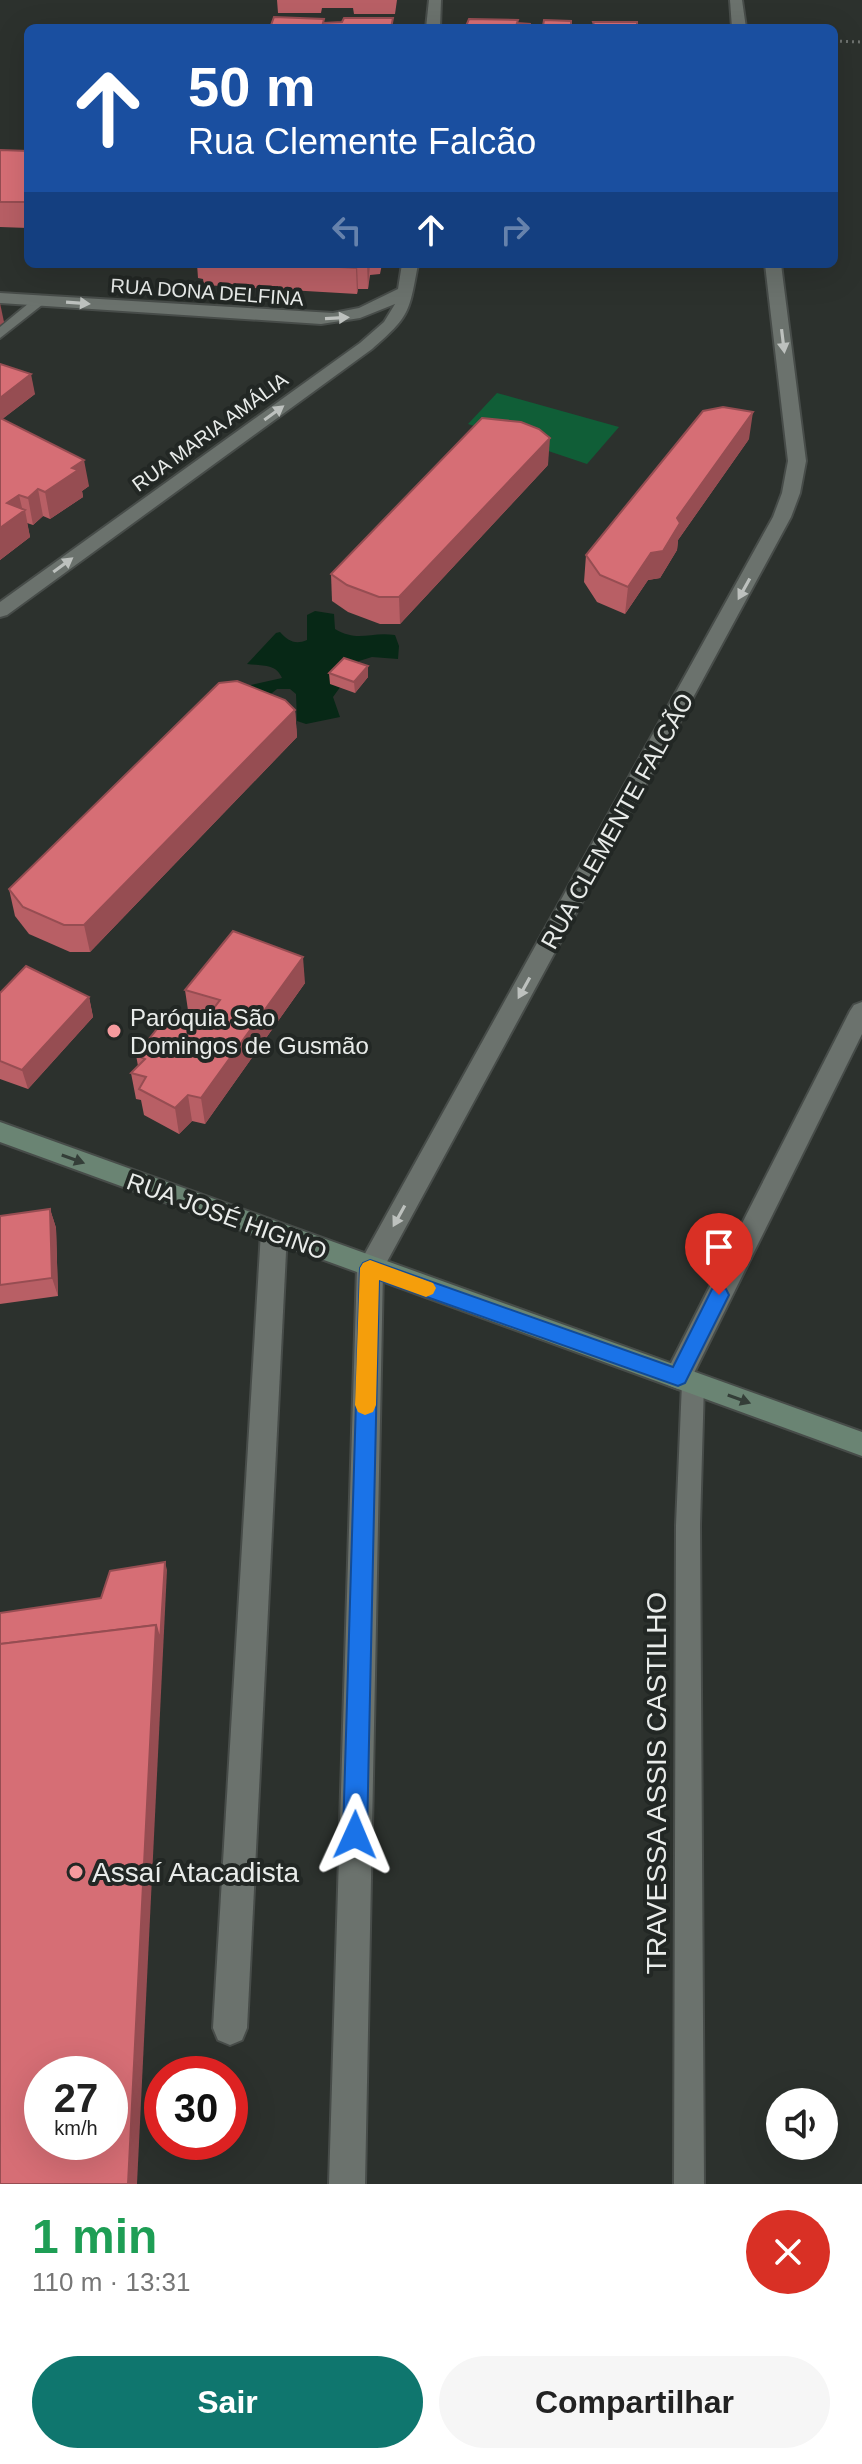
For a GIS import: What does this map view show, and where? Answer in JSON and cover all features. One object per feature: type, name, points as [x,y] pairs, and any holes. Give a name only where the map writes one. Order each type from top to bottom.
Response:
[{"type":"street","points":[[433,24],[435,0]]},
{"type":"street","points":[[736,0],[739,24]]},
{"type":"street","name":"RUA MARIA AMÁLIA","points":[[0,611],[366,346],[390,325],[402,309],[409,268]]},
{"type":"street","name":"RUA CLEMENTE FALCÃO","points":[[347,2184],[370,1268],[782,517],[791,493],[797,461],[773,268]]},
{"type":"street","name":"RUA DONA DELFINA","points":[[0,298],[321,319],[351,318],[378,309],[404,292]]},
{"type":"street","name":"TRAVESSA ASSIS CASTILHO","points":[[685,1380],[719,1295],[862,1011]]},
{"type":"street","name":"RUA JOSÉ HIGINO","points":[[0,1132],[862,1444]]},
{"type":"street","points":[[230,2028],[274,1232]]},
{"type":"lane","points":[[0,334],[40,301]]},
{"type":"lane","name":"TRAVESSA ASSIS CASTILHO","points":[[685,1380],[689,2184]]},
{"type":"path","points":[[838,41],[862,42]]},
{"type":"green space","points":[[497,393],[619,427],[587,464],[468,424]]},
{"type":"shaded area","points":[[315,611],[334,614],[335,629],[343,633],[358,636],[395,635],[399,646],[398,659],[372,657],[359,661],[333,697],[340,717],[306,724],[297,721],[296,694],[290,689],[277,689],[263,700],[247,692],[251,685],[282,678],[272,668],[247,664],[276,633],[280,632],[295,642],[307,640],[307,615]]},
{"type":"building","points":[[274,17],[324,19],[323,23],[342,22],[344,18],[393,18],[392,24],[271,24]]},
{"type":"building","points":[[469,19],[518,20],[517,23],[530,24],[467,24]]},
{"type":"building","points":[[544,20],[571,21],[571,24],[543,24]]},
{"type":"building","points":[[593,22],[637,22],[594,24]]},
{"type":"building","points":[[0,150],[24,151],[24,202],[0,202]]},
{"type":"building","points":[[0,364],[31,374],[0,398]]},
{"type":"building","points":[[723,407],[753,412],[677,518],[680,523],[663,551],[651,553],[628,587],[600,575],[586,555],[703,411]]},
{"type":"building","points":[[0,418],[84,460],[72,468],[78,470],[45,492],[38,489],[28,498],[19,495],[7,503],[25,510],[0,528]]},
{"type":"building","points":[[482,418],[521,422],[539,429],[550,438],[399,597],[379,597],[347,585],[331,574]]},
{"type":"building","points":[[344,658],[368,666],[354,682],[329,673]]},
{"type":"building","points":[[237,681],[285,700],[295,710],[84,925],[64,925],[23,907],[9,889],[219,683]]},
{"type":"building","points":[[233,931],[303,957],[201,1098],[188,1095],[175,1108],[139,1089],[146,1077],[131,1073],[145,1059],[136,1055],[169,1014],[201,1025],[220,1000],[185,990]]},
{"type":"building","points":[[26,966],[89,997],[22,1070],[0,1061],[0,993]]},
{"type":"building","points":[[50,1209],[52,1278],[0,1285],[0,1216]]},
{"type":"building","points":[[165,1562],[160,1641],[156,1625],[0,1644],[0,1613],[101,1598],[110,1571]]},
{"type":"building","name":"Assaí Atacadista","points":[[156,1625],[128,2184],[0,2184],[0,1644]]},
{"type":"slow traffic","points":[[365,1405],[370,1268],[426,1288]]},
{"type":"place","name":"Paróquia São Domingos de Gusmão","points":[[114,1031]]},
{"type":"place","name":"Assaí Atacadista","points":[[76,1872]]},
{"type":"route","points":[[355,1835],[370,1268],[678,1377],[719,1295]]}]
